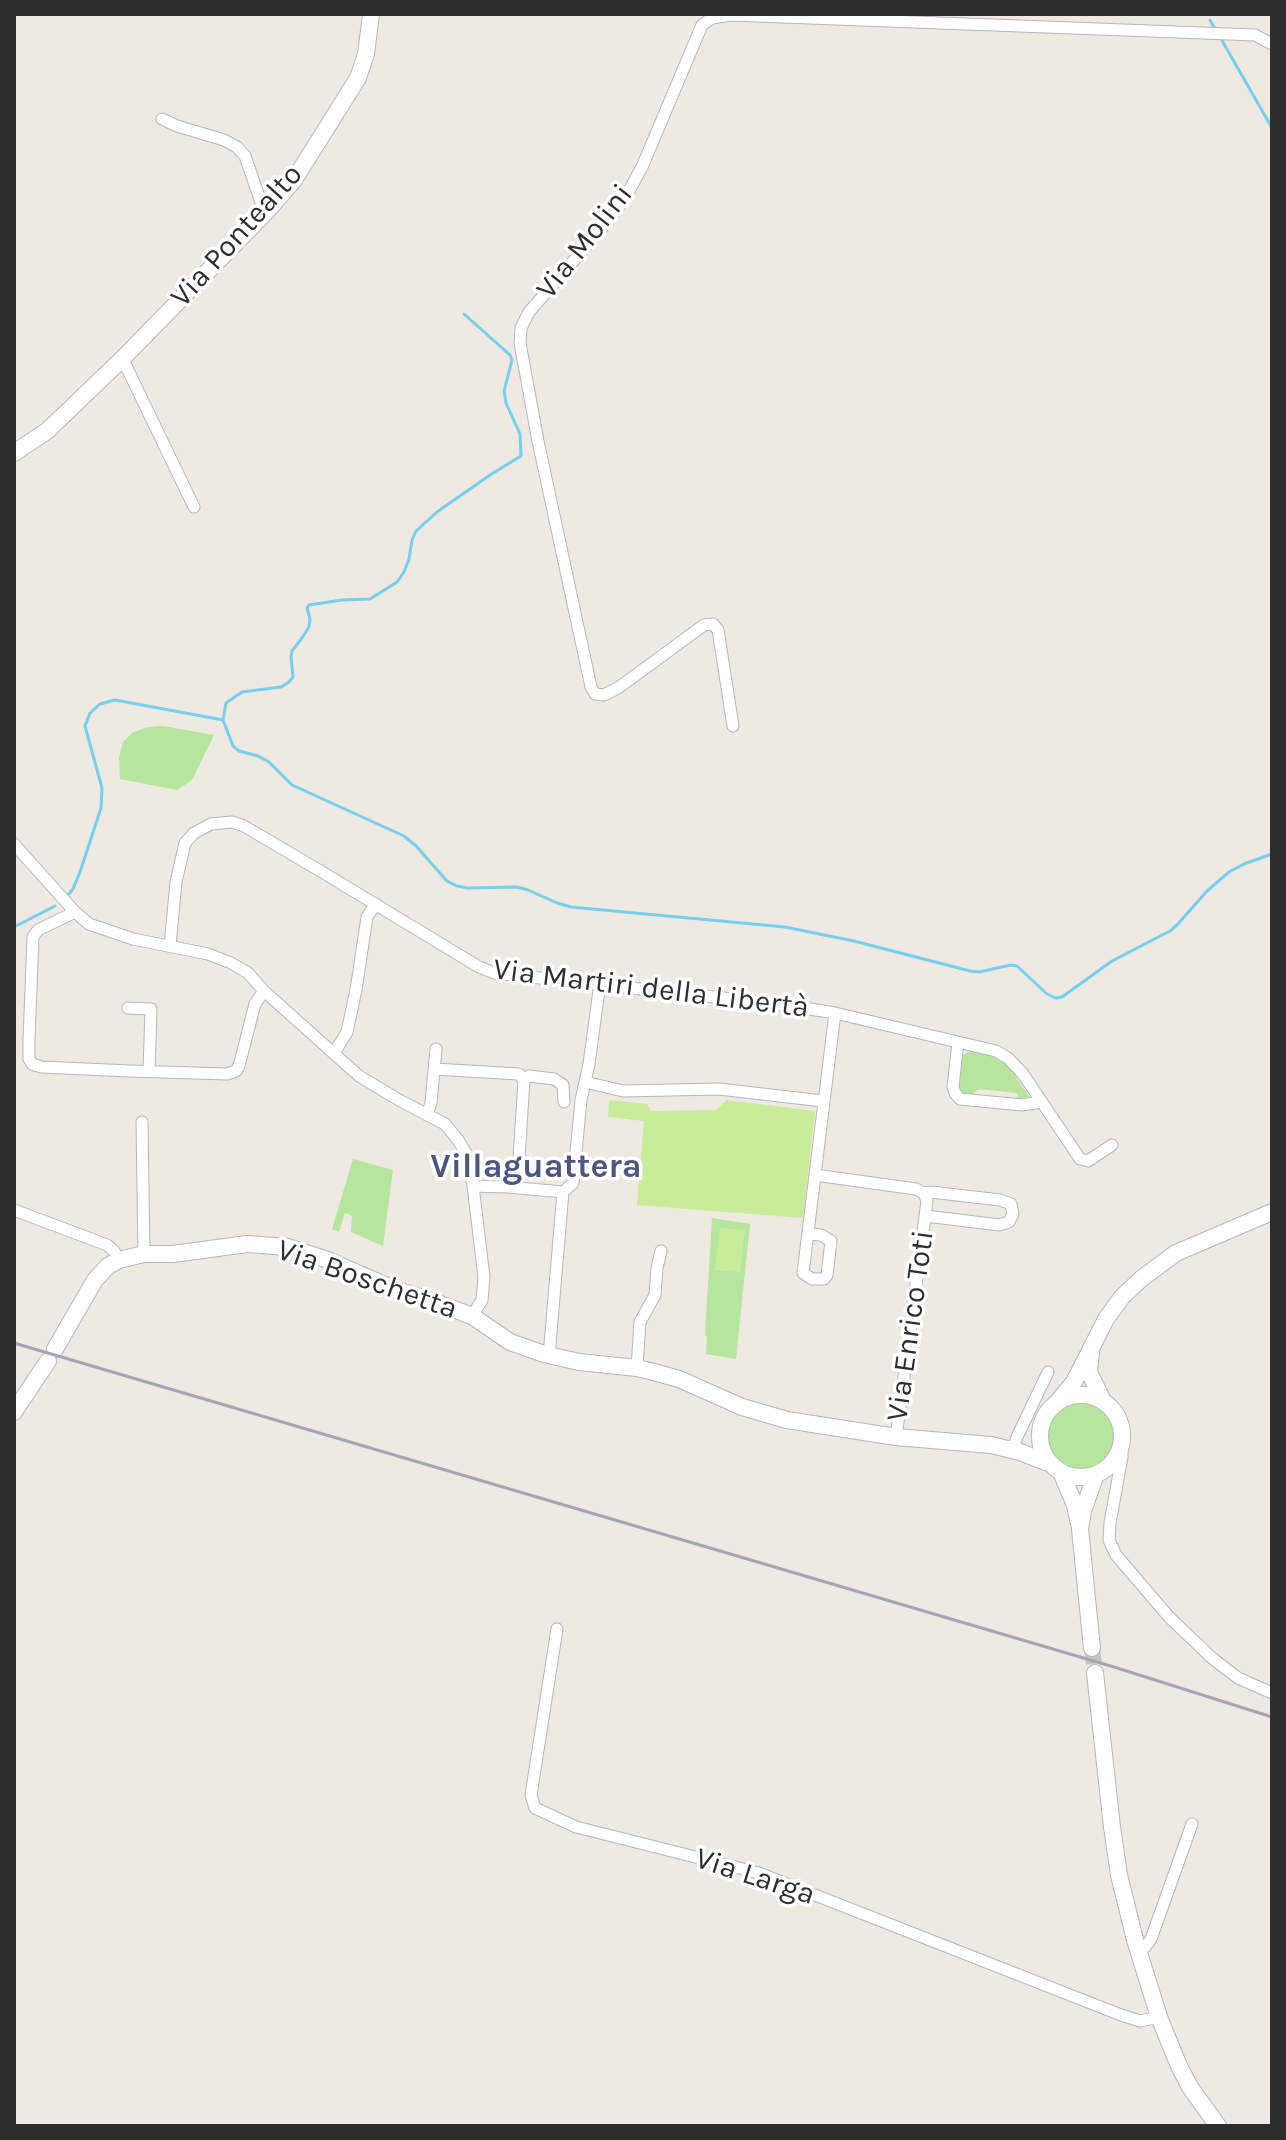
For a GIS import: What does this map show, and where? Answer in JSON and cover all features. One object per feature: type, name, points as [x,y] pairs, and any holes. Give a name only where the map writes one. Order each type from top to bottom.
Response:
[{"type":"street","name":"Via Pontealto","points":[[14,453],[47,431],[121,360],[294,180],[358,78],[366,54],[371,14]]},
{"type":"street","name":"Via Molini","points":[[733,726],[718,630],[713,624],[704,625],[618,688],[604,695],[595,694],[591,687],[520,343],[521,328],[529,312],[625,198],[642,167],[702,25],[712,18],[731,15],[1255,35],[1272,44]]},
{"type":"street","points":[[162,119],[237,147],[245,156],[263,208],[267,211]]},
{"type":"street","points":[[121,360],[194,507]]},
{"type":"street","name":"Via Martiri della Libertà","points":[[170,946],[176,882],[185,843],[194,833],[211,824],[232,822],[244,826],[479,967],[494,973],[778,1004],[835,1013],[996,1051],[1008,1058],[1023,1074],[1080,1159],[1088,1161],[1112,1145]]},
{"type":"street","points":[[14,844],[89,924],[133,939],[208,954],[231,963],[248,973],[359,1076],[445,1124],[466,1153],[473,1186],[484,1277],[482,1300],[472,1316]]},
{"type":"street","points":[[334,1053],[347,1032],[367,917],[376,904]]},
{"type":"street","points":[[75,912],[38,930],[33,937],[29,1059],[32,1064],[41,1067],[227,1074],[236,1071],[239,1066],[255,1004],[264,991]]},
{"type":"street","points":[[549,1356],[563,1192],[573,1183],[580,1107],[600,983]]},
{"type":"street","points":[[128,1008],[151,1009],[149,1071]]},
{"type":"street","points":[[808,1234],[835,1013]]},
{"type":"street","points":[[958,1042],[953,1087],[960,1099],[1022,1105],[1041,1102]]},
{"type":"street","points":[[427,1115],[436,1049]]},
{"type":"street","points":[[435,1069],[519,1074],[524,1080],[517,1188]]},
{"type":"street","points":[[524,1080],[529,1076],[554,1079],[563,1085],[564,1102]]},
{"type":"street","points":[[585,1082],[623,1091],[719,1089],[823,1101]]},
{"type":"street","points":[[142,1122],[144,1254]]},
{"type":"street","name":"Via Enrico Toti","points":[[815,1175],[916,1189],[924,1193],[1000,1200],[1011,1204],[1013,1214],[1009,1222],[999,1225],[926,1216]]},
{"type":"street","points":[[473,1186],[563,1192]]},
{"type":"street","name":"Via Enrico Toti","points":[[896,1437],[926,1216],[924,1193]]},
{"type":"street","points":[[14,1210],[107,1245],[119,1260],[108,1266],[95,1280],[52,1355],[14,1412]]},
{"type":"street","points":[[1092,1648],[1075,1505],[1056,1468],[1043,1454],[1040,1428],[1050,1408],[1074,1382],[1093,1342],[1122,1297],[1157,1265],[1176,1253],[1272,1212]]},
{"type":"street","name":"Via Boschetta","points":[[119,1260],[144,1254],[173,1254],[247,1244],[288,1247],[472,1316],[510,1342],[549,1356],[637,1368],[679,1379],[742,1407],[787,1420],[896,1437],[1014,1446]]},
{"type":"street","points":[[637,1368],[640,1322],[655,1295],[661,1251]]},
{"type":"street","points":[[1093,1342],[1089,1372],[1103,1401]]},
{"type":"street","points":[[1014,1446],[1048,1372]]},
{"type":"street","points":[[1059,1400],[1081,1394],[1093,1396],[1112,1408],[1118,1418],[1122,1429],[1122,1457],[1109,1540],[1116,1555],[1169,1617],[1212,1658],[1238,1678],[1272,1693]]},
{"type":"street","points":[[1014,1446],[1040,1428]]},
{"type":"street","points":[[1014,1446],[1073,1476],[1085,1477],[1096,1474],[1114,1461],[1122,1441]]},
{"type":"street","points":[[1080,1529],[1096,1474]]},
{"type":"street","points":[[1096,1474],[1113,1502]]},
{"type":"street","points":[[1087,1498],[1094,1493],[1102,1493],[1113,1502]]},
{"type":"street","name":"Via Larga","points":[[557,1629],[531,1795],[535,1808],[576,1827],[759,1873],[1140,2021],[1159,2017]]},
{"type":"street","points":[[1095,1673],[1119,1875],[1138,1950],[1159,2017],[1179,2066],[1218,2126]]},
{"type":"street","points":[[1138,1950],[1151,1939],[1192,1824]]},
{"type":"green space","points":[[163,726],[214,735],[192,780],[177,790],[120,779],[119,757],[123,742],[133,732]]},
{"type":"green space","points":[[971,1051],[987,1054],[1007,1064],[1029,1096],[1027,1099],[1014,1100],[1017,1093],[979,1089],[971,1095],[962,1093],[959,1089],[962,1057]]},
{"type":"green space","points":[[609,1100],[647,1104],[651,1111],[715,1110],[727,1100],[815,1111],[803,1218],[637,1205],[644,1121],[608,1117]]},
{"type":"green space","points":[[353,1159],[393,1170],[383,1246],[351,1232],[352,1216],[345,1213],[339,1232],[332,1229]]},
{"type":"green space","points":[[712,1218],[750,1224],[736,1359],[706,1354]]},
{"type":"green space","points":[[720,1228],[745,1230],[740,1272],[715,1270]]},
{"type":"green space","points":[[1081,1401],[1106,1411],[1116,1436],[1106,1461],[1081,1471],[1056,1461],[1046,1436],[1056,1411]]},
{"type":"waterway","points":[[1210,20],[1216,31]]},
{"type":"waterway","points":[[1220,37],[1272,128]]},
{"type":"waterway","points":[[223,720],[226,703],[242,692],[281,687],[293,677],[292,651],[309,627],[309,605],[370,599],[397,582],[409,559],[416,531],[437,512],[521,456],[520,434],[504,391],[512,360],[510,355],[464,314]]},
{"type":"waterway","points":[[67,896],[80,872],[101,808],[102,788],[85,726],[90,713],[100,704],[115,700],[223,720],[233,746],[239,751],[269,762],[292,785],[404,836],[447,881],[457,886],[517,887],[571,907],[785,927],[970,971],[1017,966],[1047,994],[1056,998],[1062,997],[1112,961],[1170,931],[1229,872],[1272,854]]},
{"type":"waterway","points":[[14,927],[55,906]]},
{"type":"tunnel","points":[[1092,1648],[1095,1673]]},
{"type":"railway","points":[[14,1343],[1114,1667],[1272,1717]]},
{"type":"district","name":"Villaguattera","points":[[536,1167]]}]
